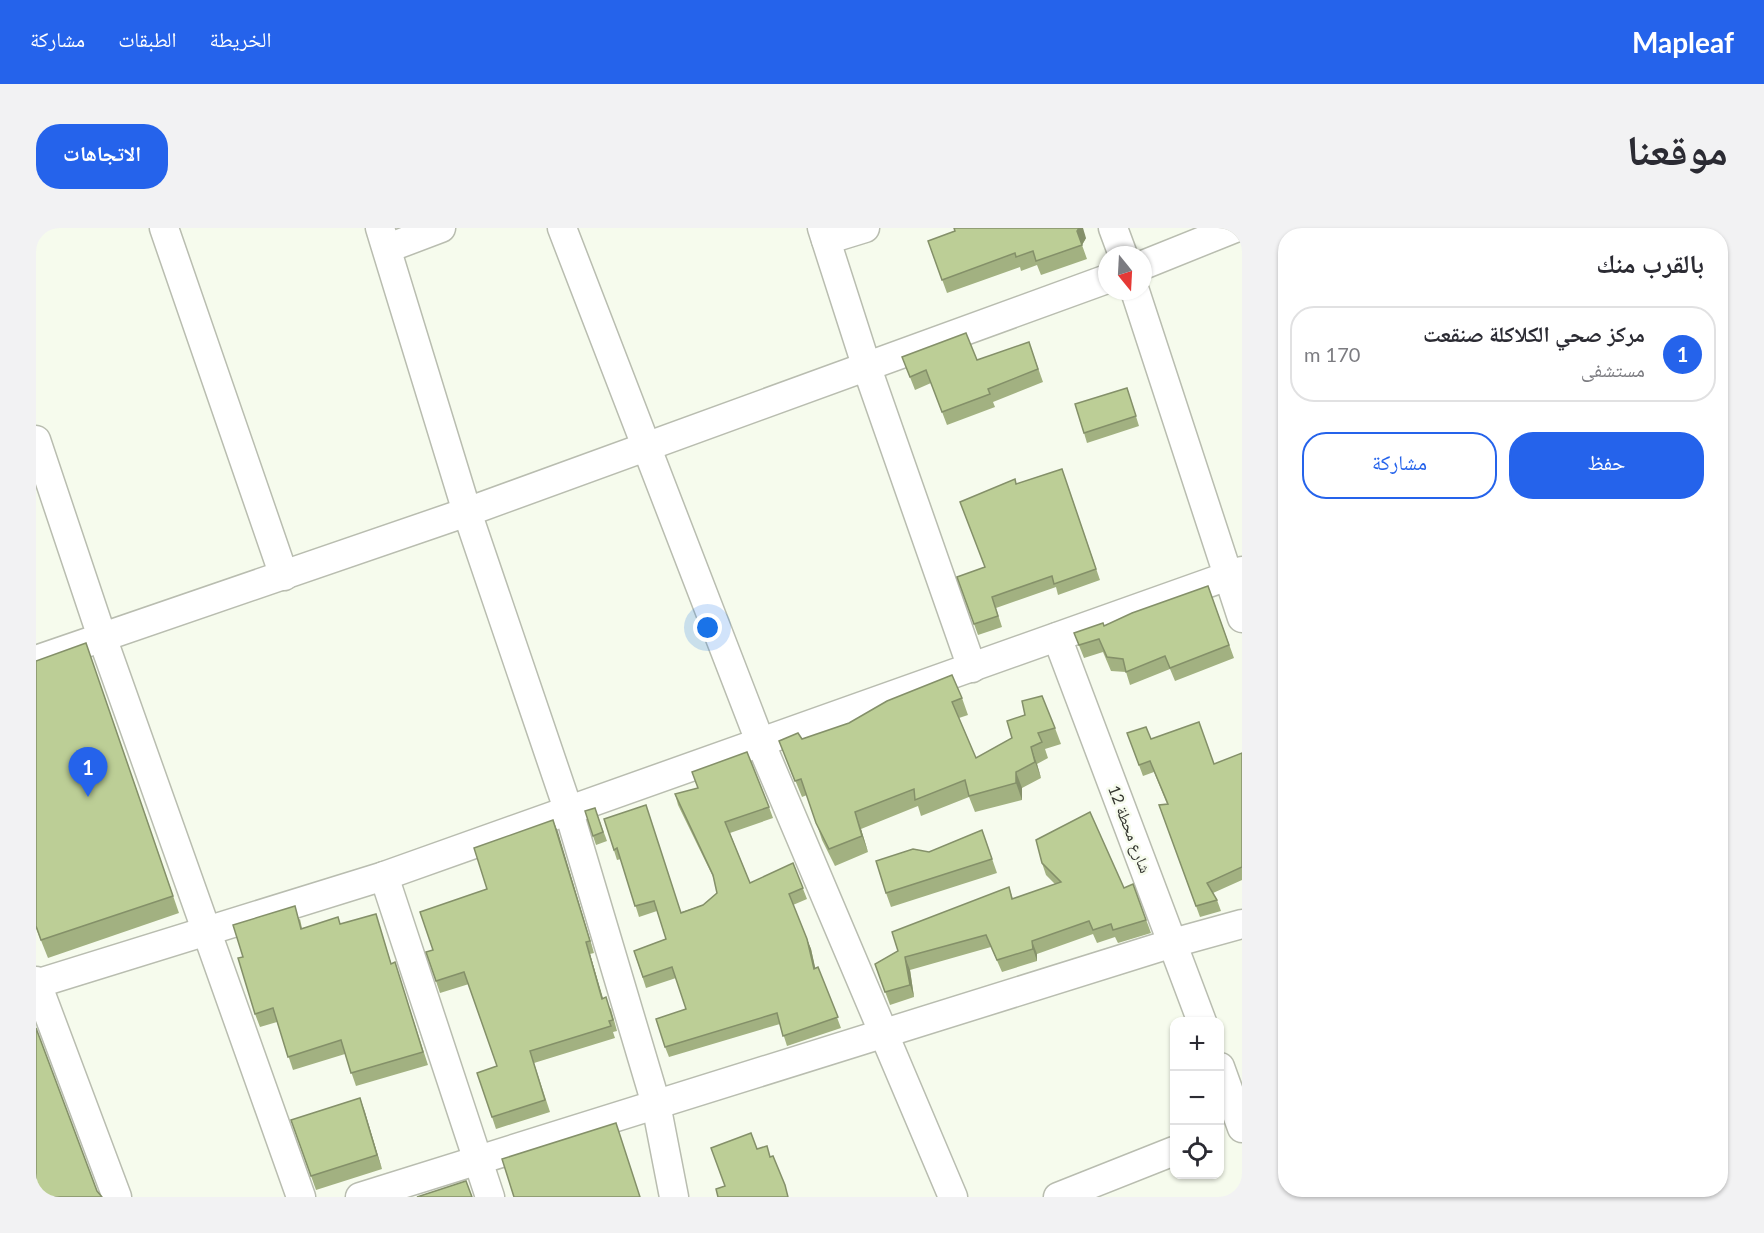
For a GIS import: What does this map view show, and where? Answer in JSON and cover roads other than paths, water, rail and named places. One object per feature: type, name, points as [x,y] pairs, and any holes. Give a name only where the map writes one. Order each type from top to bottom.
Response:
[{"type":"street","points":[[164,228],[284,576]]},
{"type":"street","points":[[441,228],[384,238],[467,512],[568,813],[656,1104],[674,1197]]},
{"type":"street","points":[[562,228],[761,744],[953,1197]]},
{"type":"street","points":[[865,228],[824,234],[867,368],[972,668]]},
{"type":"street","points":[[1113,228],[1120,246]]},
{"type":"street","points":[[1152,261],[1235,228]]},
{"type":"street","points":[[36,660],[467,512],[1098,282]]},
{"type":"street","points":[[1138,300],[1235,573],[1242,618]]},
{"type":"street","points":[[36,440],[102,637],[301,1197]]},
{"type":"street","points":[[117,1197],[36,983],[384,876],[568,813],[1235,573]]},
{"type":"street","name":"شارع محطة 12","points":[[1057,637],[1201,1017]]},
{"type":"street","points":[[384,876],[490,1197]]},
{"type":"street","points":[[360,1197],[1173,943],[1242,924]]},
{"type":"street","points":[[1221,1071],[1234,1128]]},
{"type":"street","points":[[1058,1197],[1170,1153]]},
{"type":"place","name":"مركز صحي الكلاكلة صنقعت","points":[[88,797]]}]
